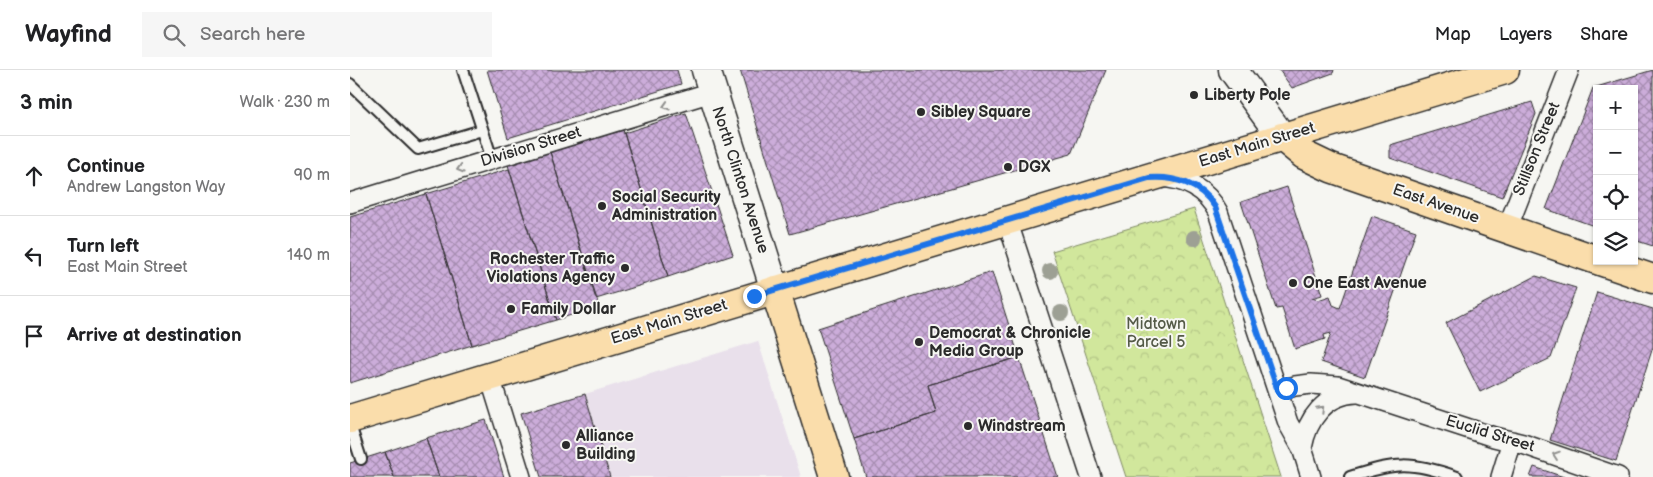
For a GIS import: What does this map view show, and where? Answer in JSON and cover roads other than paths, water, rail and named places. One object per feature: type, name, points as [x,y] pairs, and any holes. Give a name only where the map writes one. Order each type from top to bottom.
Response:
[{"type":"main road","points":[[1233,70],[1282,137]]},
{"type":"main road","name":"East Main Street","points":[[350,419],[1504,70]]},
{"type":"main road","name":"North Clinton Avenue","points":[[709,81],[775,290]]},
{"type":"main road","name":"East Avenue","points":[[1282,137],[1304,155],[1331,168],[1593,259]]},
{"type":"main road","points":[[1612,265],[1653,279]]},
{"type":"main road","points":[[775,290],[834,477]]},
{"type":"street","name":"Stillson Street","points":[[1507,229],[1569,70]]},
{"type":"street","name":"Division Street","points":[[350,203],[492,159],[709,81]]},
{"type":"street","points":[[1149,178],[1166,178],[1190,185],[1207,196],[1215,207],[1292,431],[1302,448],[1311,477]]},
{"type":"street","points":[[1008,220],[1091,477]]},
{"type":"street","points":[[490,377],[521,477]]},
{"type":"street","name":"Euclid Street","points":[[1278,391],[1295,386],[1319,384],[1338,386],[1618,477]]},
{"type":"street","name":"Euclid Street","points":[[1302,448],[1304,435],[1310,422],[1324,405],[1337,396],[1361,393]]},
{"type":"street","points":[[1501,477],[1512,441]]},
{"type":"lane","points":[[463,70],[492,159]]},
{"type":"lane","points":[[350,84],[418,149],[482,130]]},
{"type":"lane","points":[[350,425],[360,459]]},
{"type":"lane","points":[[1350,477],[1389,466],[1408,464],[1431,468],[1457,477]]},
{"type":"place","name":"Liberty Pole","points":[[1194,95]]},
{"type":"place","name":"Sibley Square","points":[[921,112]]},
{"type":"place","name":"DGX","points":[[1008,167]]},
{"type":"place","name":"Social Security Administration","points":[[602,206]]},
{"type":"place","name":"Rochester Traffic Violations Agency","points":[[625,268]]},
{"type":"place","name":"One East Avenue","points":[[1293,283]]},
{"type":"place","name":"Family Dollar","points":[[511,309]]},
{"type":"place","name":"Democrat & Chronicle Media Group","points":[[919,342]]},
{"type":"place","name":"Windstream","points":[[968,426]]},
{"type":"place","name":"Alliance Building","points":[[566,445]]},
{"type":"park label","name":"Midtown Parcel 5","points":[[1156,333]]}]
